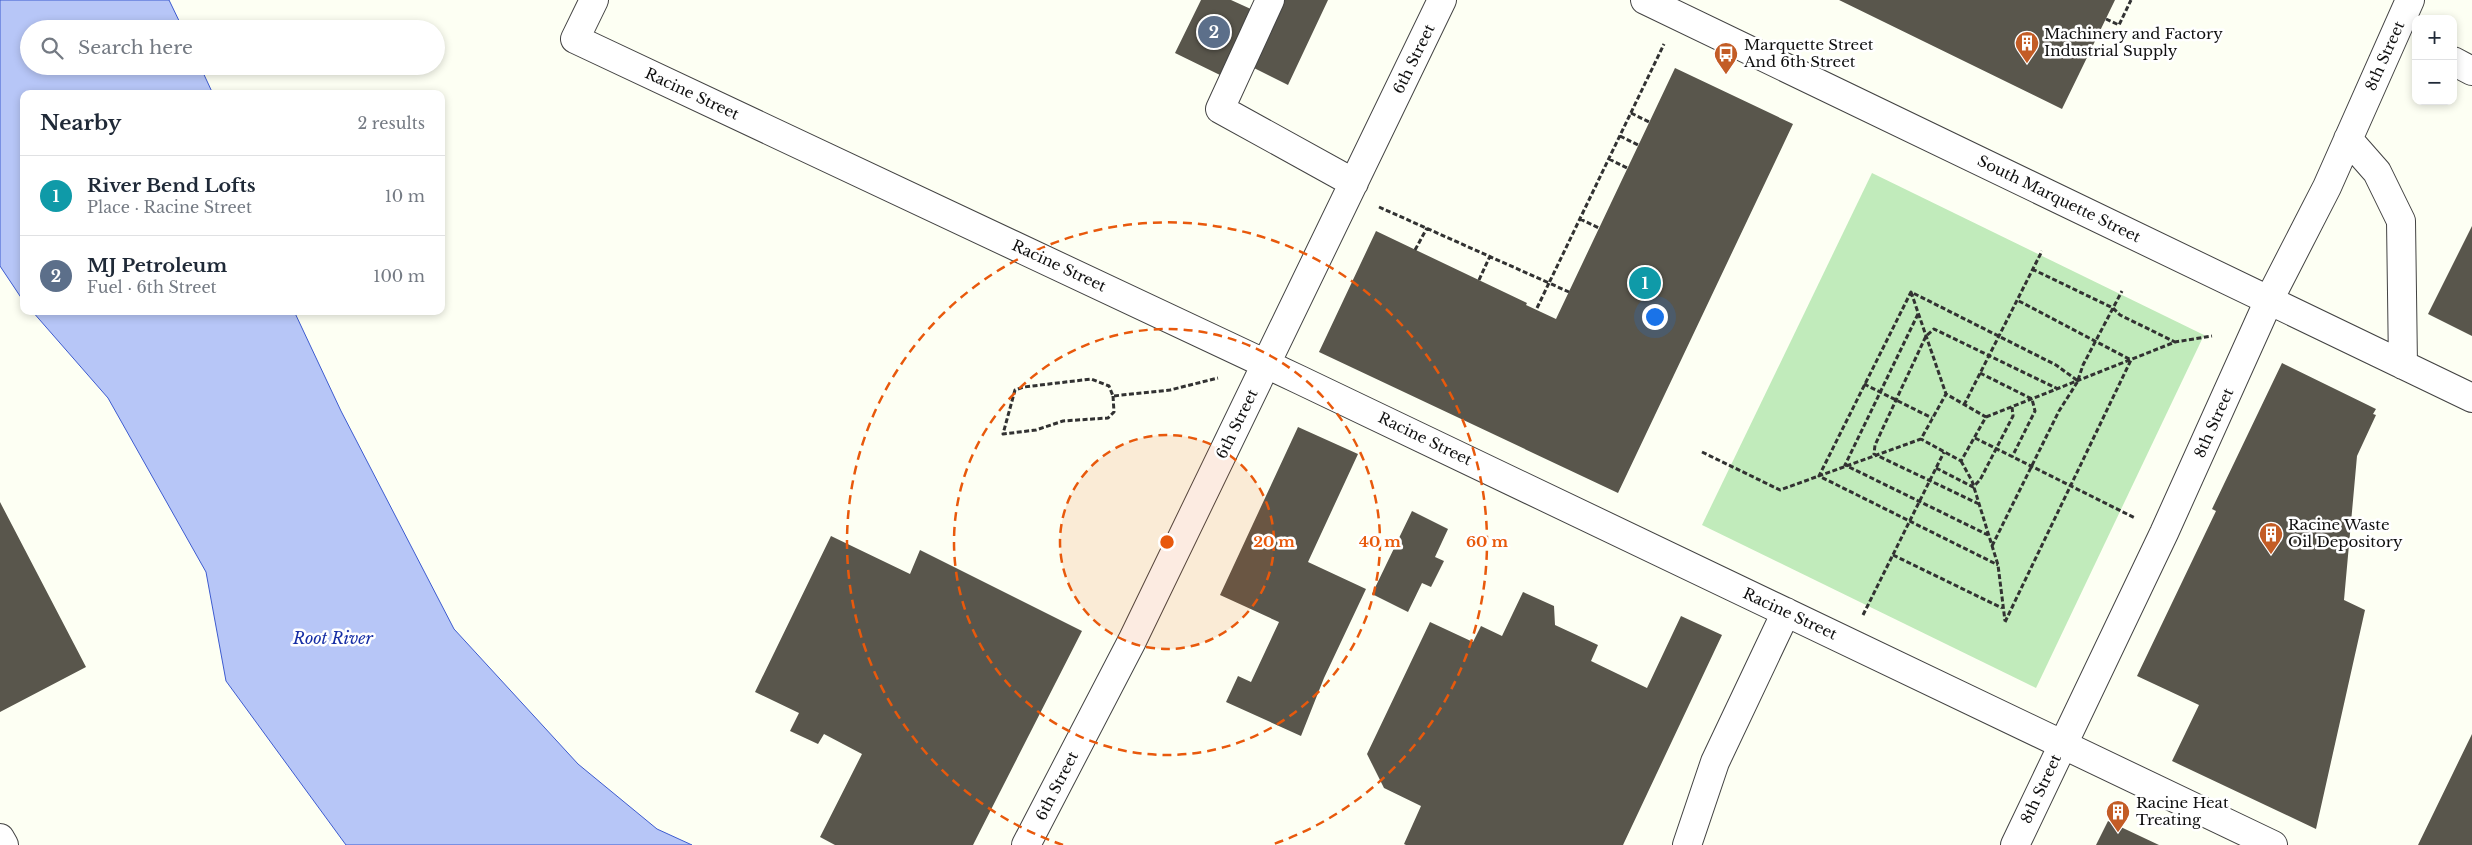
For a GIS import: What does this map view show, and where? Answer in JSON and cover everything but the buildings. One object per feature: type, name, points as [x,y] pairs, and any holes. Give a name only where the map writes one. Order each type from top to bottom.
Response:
[{"type":"street","name":"Racine Street","points":[[594,0],[575,39],[1267,364],[2273,845]]},
{"type":"street","points":[[1270,0],[1220,110],[1351,188]]},
{"type":"street","name":"6th Street","points":[[1026,845],[1132,641],[1442,0]]},
{"type":"street","name":"South Marquette Street","points":[[1645,0],[2472,398]]},
{"type":"street","name":"8th Street","points":[[2015,845],[2164,533],[2269,300],[2327,187],[2348,139],[2406,35],[2410,0]]},
{"type":"street","points":[[2457,63],[2472,71]]},
{"type":"street","points":[[2348,139],[2377,172],[2401,221],[2403,365]]},
{"type":"street","points":[[1686,845],[1715,762],[1786,612]]},
{"type":"street","points":[[0,838],[4,845]]},
{"type":"path","points":[[2106,19],[2119,25],[2131,0]]},
{"type":"path","points":[[1537,308],[1678,16]]},
{"type":"path","points":[[1631,113],[1649,122]]},
{"type":"path","points":[[1620,136],[1638,145]]},
{"type":"path","points":[[1609,159],[1627,168]]},
{"type":"path","points":[[1351,188],[1427,228],[1569,292]]},
{"type":"path","points":[[1580,219],[1599,228]]},
{"type":"path","points":[[1415,250],[1427,228]]},
{"type":"path","points":[[1964,405],[2042,251]]},
{"type":"path","points":[[1479,280],[1490,256]]},
{"type":"path","points":[[2032,269],[2113,308],[2120,315],[2175,342]]},
{"type":"path","points":[[1992,546],[2059,411],[2078,381],[2083,365],[2095,340],[2122,291]]},
{"type":"path","points":[[1911,292],[1946,394],[1986,417]]},
{"type":"path","points":[[1911,292],[2056,365],[2078,381]]},
{"type":"path","points":[[1819,476],[1911,292]]},
{"type":"path","points":[[2017,300],[2131,360]]},
{"type":"path","points":[[1845,465],[1918,314]]},
{"type":"path","points":[[1874,454],[1875,445],[1926,336],[1934,329],[2058,389]]},
{"type":"path","points":[[1961,461],[1986,417],[2175,342],[2212,336]]},
{"type":"path","points":[[1921,439],[1961,461],[1973,486],[1998,565],[2005,622],[2131,360]]},
{"type":"path","points":[[1980,373],[2032,399],[2035,411],[2012,457]]},
{"type":"path","points":[[1113,396],[1170,390],[1219,378]]},
{"type":"path","points":[[1091,379],[1109,386],[1113,396],[1114,412],[1108,418],[1064,421],[1036,430],[1003,434],[1015,390],[1024,387],[1091,379]]},
{"type":"path","points":[[1864,384],[1932,418]]},
{"type":"path","points":[[1702,452],[1780,490],[1874,454],[1921,439],[1946,394]]},
{"type":"path","points":[[1973,486],[1980,480],[2013,416],[2012,407]]},
{"type":"path","points":[[1974,438],[2164,533]]},
{"type":"path","points":[[1849,642],[1944,452]]},
{"type":"path","points":[[1874,454],[1979,504]]},
{"type":"path","points":[[1845,465],[1988,534]]},
{"type":"path","points":[[1936,468],[1973,486]]},
{"type":"path","points":[[1819,476],[1998,565]]},
{"type":"path","points":[[1893,555],[2003,608]]},
{"type":"green space","points":[[1872,173],[2204,335],[2036,688],[1702,525]]},
{"type":"water","points":[[0,0],[169,0],[179,20],[20,20],[20,75],[204,75],[211,90],[20,90],[20,296],[0,266]]},
{"type":"water","name":"Root River","points":[[35,315],[296,315],[341,411],[454,629],[578,764],[657,829],[692,845],[346,845],[226,681],[206,572],[108,398]]},
{"type":"place","name":"MJ Petroleum","points":[[1214,32]]},
{"type":"place","name":"Machinery and Factory Industrial Supply","points":[[2027,64]]},
{"type":"place","name":"Marquette Street And 6th Street","points":[[1726,75]]},
{"type":"place","name":"River Bend Lofts","points":[[1645,283]]},
{"type":"place","name":"Racine Waste Oil Depository","points":[[2271,555]]},
{"type":"place","name":"Racine Heat Treating","points":[[2118,833]]}]
